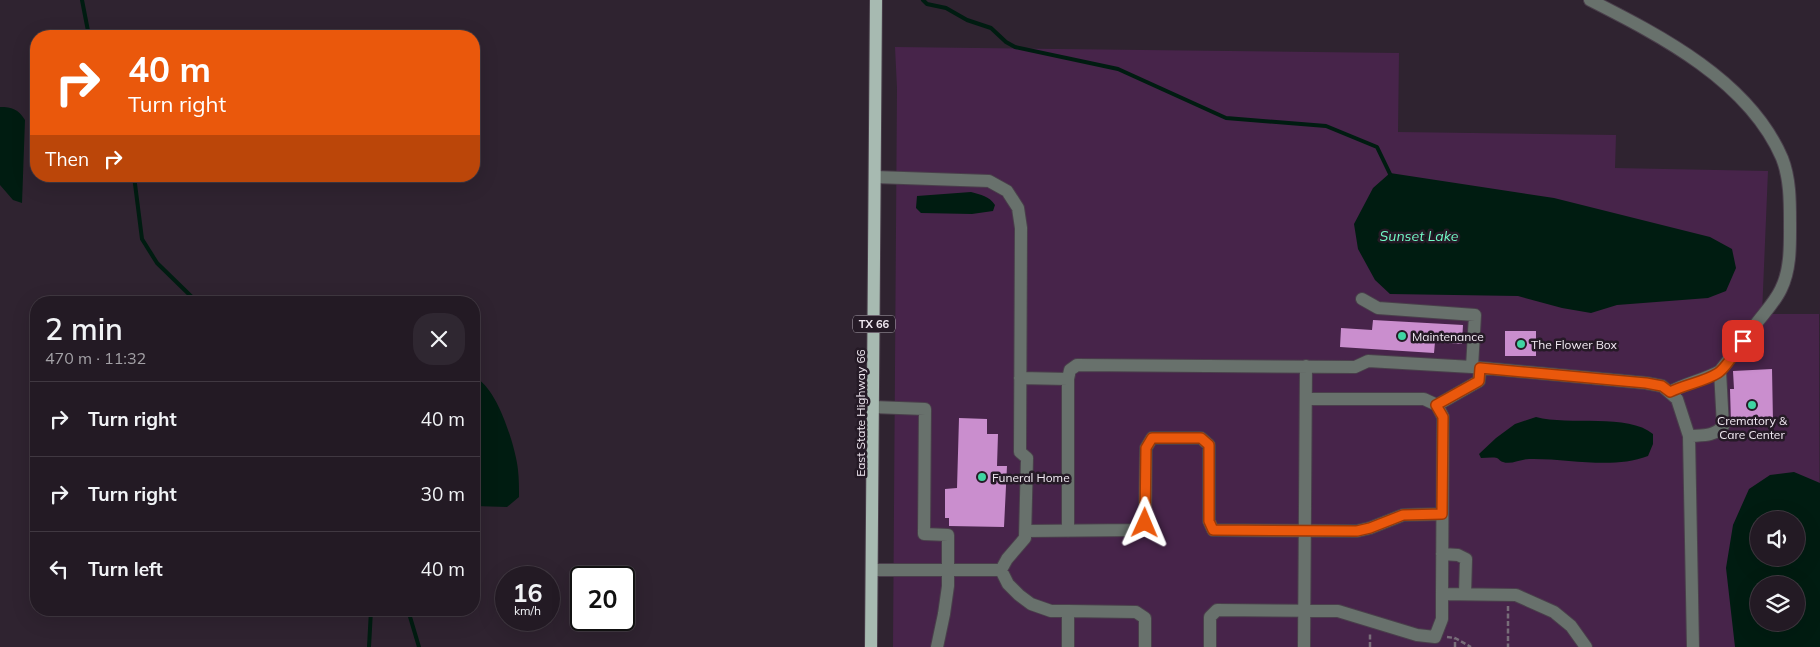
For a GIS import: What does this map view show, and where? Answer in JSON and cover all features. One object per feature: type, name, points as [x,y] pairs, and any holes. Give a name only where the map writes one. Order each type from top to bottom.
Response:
[{"type":"main road","name":"East State Highway 66","points":[[871,647],[876,0]]},
{"type":"lane","points":[[1590,0],[1642,26],[1691,57],[1737,94],[1765,125],[1782,159],[1788,179],[1790,256],[1782,289],[1720,372],[1670,392]]},
{"type":"lane","points":[[875,177],[989,181],[1007,191],[1018,208],[1021,228],[1020,452],[1027,458],[1026,531],[1025,538],[1007,559],[1001,570]]},
{"type":"lane","points":[[1362,299],[1378,308],[1475,315],[1476,368],[1479,381],[1436,405]]},
{"type":"lane","points":[[1068,531],[1068,379],[1070,370],[1077,365],[1355,366],[1368,361],[1476,368],[1646,383],[1662,386],[1676,399],[1689,436],[1693,647]]},
{"type":"lane","points":[[1304,647],[1306,366]]},
{"type":"lane","points":[[1689,436],[1709,435],[1718,432],[1723,426],[1720,372]]},
{"type":"lane","points":[[1020,378],[1068,379]]},
{"type":"lane","points":[[1210,647],[1210,617],[1217,610],[1338,611],[1435,642],[1442,619],[1443,417],[1436,405],[1424,399],[1306,399]]},
{"type":"lane","points":[[874,407],[925,408],[924,534],[948,535],[948,586],[937,647]]},
{"type":"lane","points":[[1026,531],[1136,530],[1145,523],[1146,448],[1152,438],[1201,438],[1209,445],[1209,521],[1213,530],[1357,531],[1403,515],[1442,514]]},
{"type":"lane","points":[[1442,554],[1458,554],[1466,559],[1465,594]]},
{"type":"lane","points":[[872,570],[1001,570]]},
{"type":"lane","points":[[1001,570],[1008,584],[1019,595],[1032,604],[1051,612],[1136,612],[1145,618],[1146,647]]},
{"type":"lane","points":[[1442,594],[1516,595],[1554,612],[1571,626],[1586,647]]},
{"type":"lane","points":[[1068,611],[1068,647]]},
{"type":"path","points":[[1508,594],[1508,647]]},
{"type":"path","points":[[1435,642],[1455,638],[1471,647]]},
{"type":"path","points":[[1455,638],[1455,647]]},
{"type":"shaded area","points":[[895,47],[1399,53],[1398,132],[1616,135],[1615,168],[1768,171],[1762,314],[1819,314],[1820,647],[893,647],[897,88]]},
{"type":"water","points":[[0,107],[14,109],[25,120],[22,203],[13,200],[0,185]]},
{"type":"water","name":"Sunset Lake","points":[[1390,173],[1554,198],[1710,237],[1732,249],[1736,268],[1726,291],[1708,298],[1617,305],[1591,313],[1562,308],[1518,296],[1390,294],[1375,280],[1358,249],[1354,224],[1373,188]]},
{"type":"water","points":[[971,192],[990,200],[995,205],[993,211],[972,214],[921,213],[916,208],[917,196]]},
{"type":"water","points":[[480,381],[490,391],[504,418],[516,460],[519,497],[507,507],[480,506]]},
{"type":"water","points":[[1536,417],[1565,421],[1629,424],[1653,434],[1653,444],[1648,456],[1619,462],[1529,459],[1506,463],[1497,458],[1481,458],[1479,454],[1496,438],[1515,424]]},
{"type":"water","points":[[1794,472],[1820,483],[1820,647],[1735,647],[1726,568],[1733,525],[1749,489],[1770,475]]},
{"type":"building","name":"Maintenance","points":[[1373,320],[1463,325],[1462,344],[1435,342],[1434,353],[1340,347],[1341,328],[1372,330]]},
{"type":"building","name":"The Flower Box","points":[[1505,331],[1536,331],[1536,356],[1505,356]]},
{"type":"building","name":"Crematory & Care Center","points":[[1772,369],[1773,422],[1731,423],[1730,389],[1734,389],[1733,371]]},
{"type":"building","name":"Funeral Home","points":[[959,418],[987,419],[987,434],[998,434],[997,466],[1007,466],[1004,527],[949,526],[949,518],[945,518],[945,489],[957,488]]},
{"type":"waterway","points":[[82,0],[88,30]]},
{"type":"waterway","points":[[923,0],[927,4],[946,8],[967,20],[991,28],[1006,42],[1015,47],[1118,69],[1226,118],[1326,126],[1377,147],[1391,176]]},
{"type":"waterway","points":[[135,182],[142,239],[157,263],[191,296]]},
{"type":"waterway","points":[[369,647],[371,616]]},
{"type":"waterway","points":[[410,616],[419,647]]},
{"type":"place","name":"Maintenance","points":[[1402,336]]},
{"type":"place","name":"The Flower Box","points":[[1521,344]]},
{"type":"place","name":"Crematory & Care Center","points":[[1752,405]]},
{"type":"place","name":"Funeral Home","points":[[982,477]]},
{"type":"route","points":[[1145,523],[1146,448],[1152,438],[1201,438],[1209,445],[1209,521],[1213,530],[1357,531],[1403,515],[1442,514],[1443,417],[1436,405],[1479,381],[1480,368],[1646,383],[1662,386],[1670,392],[1720,372],[1743,341]]}]
